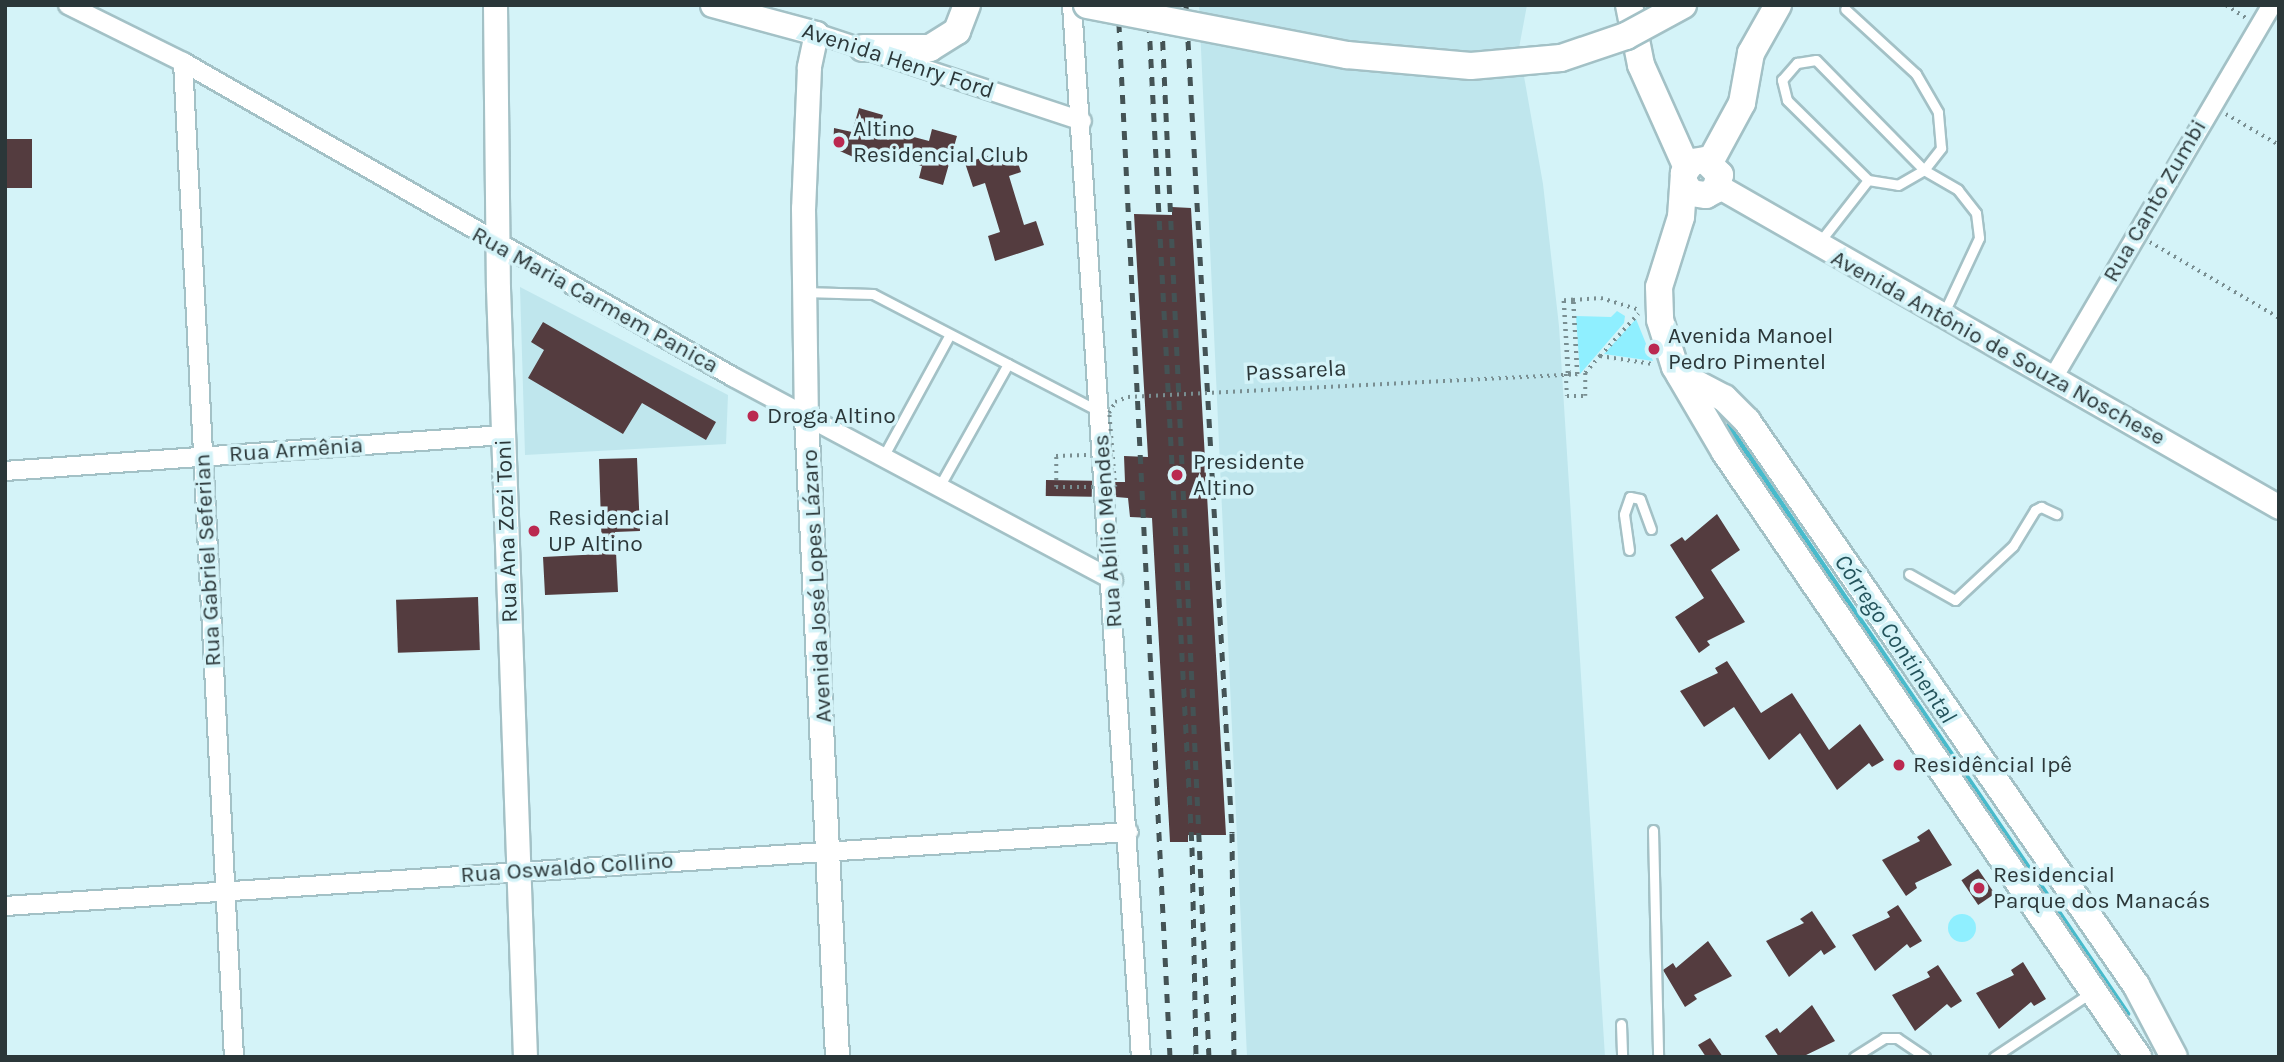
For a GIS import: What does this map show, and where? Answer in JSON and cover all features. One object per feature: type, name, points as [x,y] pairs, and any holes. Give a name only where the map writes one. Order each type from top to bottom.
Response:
[{"type":"main road","points":[[863,48],[930,48],[957,32],[967,5]]},
{"type":"main road","points":[[1087,5],[1347,55],[1471,66],[1561,58],[1626,36],[1683,5]]},
{"type":"main road","points":[[1629,5],[1641,65],[1677,139],[1700,176]]},
{"type":"main road","points":[[1778,5],[1751,53],[1742,103],[1700,176],[1681,218],[1650,308],[1677,371],[1784,539],[2095,990],[2138,1057]]},
{"type":"main road","points":[[1677,371],[1724,398],[1747,421],[2136,985],[2174,1057]]},
{"type":"main road","points":[[1696,402],[1724,398]]},
{"type":"street","name":"Rua Ana Zozi Toni","points":[[495,5],[516,872],[525,1057]]},
{"type":"street","name":"Avenida Henry Ford","points":[[712,5],[816,33],[1082,121]]},
{"type":"street","name":"Rua Abílio Mendes","points":[[1072,5],[1113,580],[1141,1057]]},
{"type":"street","name":"Rua Canto Zumbi","points":[[2053,378],[2272,5]]},
{"type":"street","name":"Rua Maria Carmem Panica","points":[[77,7],[183,62],[499,246],[806,416],[1113,580]]},
{"type":"street","name":"Avenida José Lopes Lázaro","points":[[816,33],[809,66],[804,292],[806,416],[830,850],[837,1057]]},
{"type":"street","name":"Rua Gabriel Seferian","points":[[183,62],[202,459],[228,888],[234,1057]]},
{"type":"street","name":"Avenida Antônio de Souza Noschese","points":[[1700,176],[1816,245],[2279,507]]},
{"type":"street","name":"Rua Armênia","points":[[5,471],[202,459],[504,435]]},
{"type":"street","name":"Rua Oswaldo Collino","points":[[5,906],[228,888],[1129,832]]},
{"type":"lane","points":[[1845,9],[1916,74],[1938,112],[1941,148],[1924,170],[1898,185],[1868,180],[1787,100],[1782,80],[1797,63],[1816,60],[1924,170],[1958,190],[1976,213],[1979,238],[1943,317]]},
{"type":"lane","points":[[1816,245],[1868,180]]},
{"type":"lane","points":[[804,292],[873,294],[949,336],[1099,411]]},
{"type":"lane","points":[[883,457],[949,336]]},
{"type":"lane","points":[[939,487],[1008,364]]},
{"type":"lane","points":[[1629,550],[1624,514],[1630,497],[1640,499],[1651,529]]},
{"type":"lane","points":[[1909,574],[1955,600],[2013,546],[2035,510],[2040,507],[2056,514]]},
{"type":"lane","points":[[1653,830],[1658,1057]]},
{"type":"lane","points":[[1994,1057],[2095,990]]},
{"type":"lane","points":[[1621,1024],[1622,1057]]},
{"type":"lane","points":[[1854,1057],[1884,1038],[1898,1038],[1925,1057]]},
{"type":"path","points":[[2226,5],[2260,26]]},
{"type":"path","points":[[2212,105],[2279,145]]},
{"type":"path","points":[[2136,233],[2279,318]]},
{"type":"path","points":[[1573,300],[1577,374],[1569,374],[1564,301],[1573,300],[1601,298],[1650,308]]},
{"type":"path","points":[[1574,325],[1577,373],[1568,374],[1564,301],[1573,300],[1577,362],[1577,374],[1566,374],[1567,396],[1585,396],[1585,373],[1650,308]]},
{"type":"path","points":[[1600,356],[1677,371]]},
{"type":"path","name":"Passarela","points":[[1102,454],[1056,456],[1056,487],[1115,487],[1109,417],[1112,405],[1124,398],[1566,374]]},
{"type":"shaded area","points":[[1199,5],[1527,5],[1519,48],[1543,184],[1559,326],[1605,1057],[1247,1057]]},
{"type":"shaded area","points":[[520,287],[728,395],[726,444],[525,455]]},
{"type":"shaded area","points":[[1617,311],[1625,316],[1624,323],[1580,374],[1576,316],[1611,317]]},
{"type":"shaded area","points":[[1636,319],[1653,361],[1604,354]]},
{"type":"shaded area","points":[[1962,914],[1972,918],[1976,928],[1972,938],[1962,942],[1952,938],[1948,928],[1952,918]]},
{"type":"building","points":[[859,108],[883,115],[880,128],[929,141],[932,129],[957,136],[943,185],[919,178],[922,166],[873,152],[869,164],[833,148],[834,128],[852,132]]},
{"type":"building","points":[[5,139],[32,139],[32,188],[5,188]]},
{"type":"building","points":[[1013,148],[1021,172],[1009,176],[1024,225],[1036,221],[1044,245],[995,261],[988,236],[1000,232],[985,183],[973,187],[965,163]]},
{"type":"building","points":[[1172,207],[1191,208],[1226,835],[1188,835],[1188,842],[1170,842],[1152,518],[1130,517],[1128,498],[1116,497],[1115,482],[1125,482],[1124,456],[1148,457],[1134,214],[1172,215]]},
{"type":"building","points":[[543,322],[716,422],[706,440],[642,403],[623,434],[528,378],[544,350],[531,342]]},
{"type":"building","points":[[637,458],[640,531],[615,532],[618,592],[545,595],[543,557],[602,554],[599,459]]},
{"type":"building","points":[[1046,480],[1092,481],[1092,497],[1046,496]]},
{"type":"building","points":[[1717,514],[1740,550],[1711,570],[1745,622],[1707,641],[1710,645],[1699,653],[1675,617],[1704,598],[1670,545],[1682,537],[1685,541]]},
{"type":"building","points":[[478,597],[480,650],[398,653],[396,600]]},
{"type":"building","points":[[1727,661],[1761,713],[1792,693],[1829,750],[1860,724],[1884,760],[1872,767],[1869,763],[1837,790],[1800,733],[1769,760],[1734,707],[1704,727],[1680,691],[1718,673],[1715,668]]},
{"type":"building","points":[[1929,829],[1952,865],[1915,883],[1917,888],[1906,896],[1882,860],[1920,841],[1917,837]]},
{"type":"building","name":"Residencial Parque dos Manacás","points":[[1978,869],[1995,894],[1978,905],[1961,880]]},
{"type":"building","points":[[1898,905],[1922,941],[1910,948],[1907,944],[1875,971],[1852,935],[1890,917],[1887,912]]},
{"type":"building","points":[[1812,911],[1836,947],[1824,955],[1821,950],[1789,977],[1766,941],[1804,923],[1800,919]]},
{"type":"building","points":[[1708,941],[1732,976],[1694,995],[1697,999],[1685,1007],[1663,970],[1673,963],[1676,968]]},
{"type":"building","points":[[2023,962],[2046,999],[2034,1006],[2031,1002],[1999,1029],[1976,993],[2014,975],[2011,970]]},
{"type":"building","points":[[1938,965],[1962,1001],[1951,1008],[1947,1004],[1915,1031],[1892,995],[1930,977],[1927,972]]},
{"type":"building","points":[[1812,1005],[1835,1041],[1802,1057],[1779,1057],[1765,1036],[1777,1028],[1780,1033]]},
{"type":"building","points":[[1710,1038],[1723,1057],[1706,1057],[1698,1045]]},
{"type":"waterway","name":"Córrego Continental","points":[[1728,425],[2127,1013]]},
{"type":"railway","points":[[1118,5],[1170,1057]]},
{"type":"railway","points":[[1148,5],[1192,847],[1196,1057]]},
{"type":"railway","points":[[1161,5],[1209,1057]]},
{"type":"railway","points":[[1186,5],[1232,833],[1234,1057]]},
{"type":"place","name":"Altino Residencial Club","points":[[839,142]]},
{"type":"place","name":"Avenida Manoel Pedro Pimentel","points":[[1654,349]]},
{"type":"place","name":"Droga Altino","points":[[753,416]]},
{"type":"place","name":"Presidente Altino","points":[[1177,475]]},
{"type":"place","name":"Residencial UP Altino","points":[[534,531]]},
{"type":"place","name":"Residêncial Ipê","points":[[1899,765]]},
{"type":"place","name":"Residencial Parque dos Manacás","points":[[1979,888]]}]
